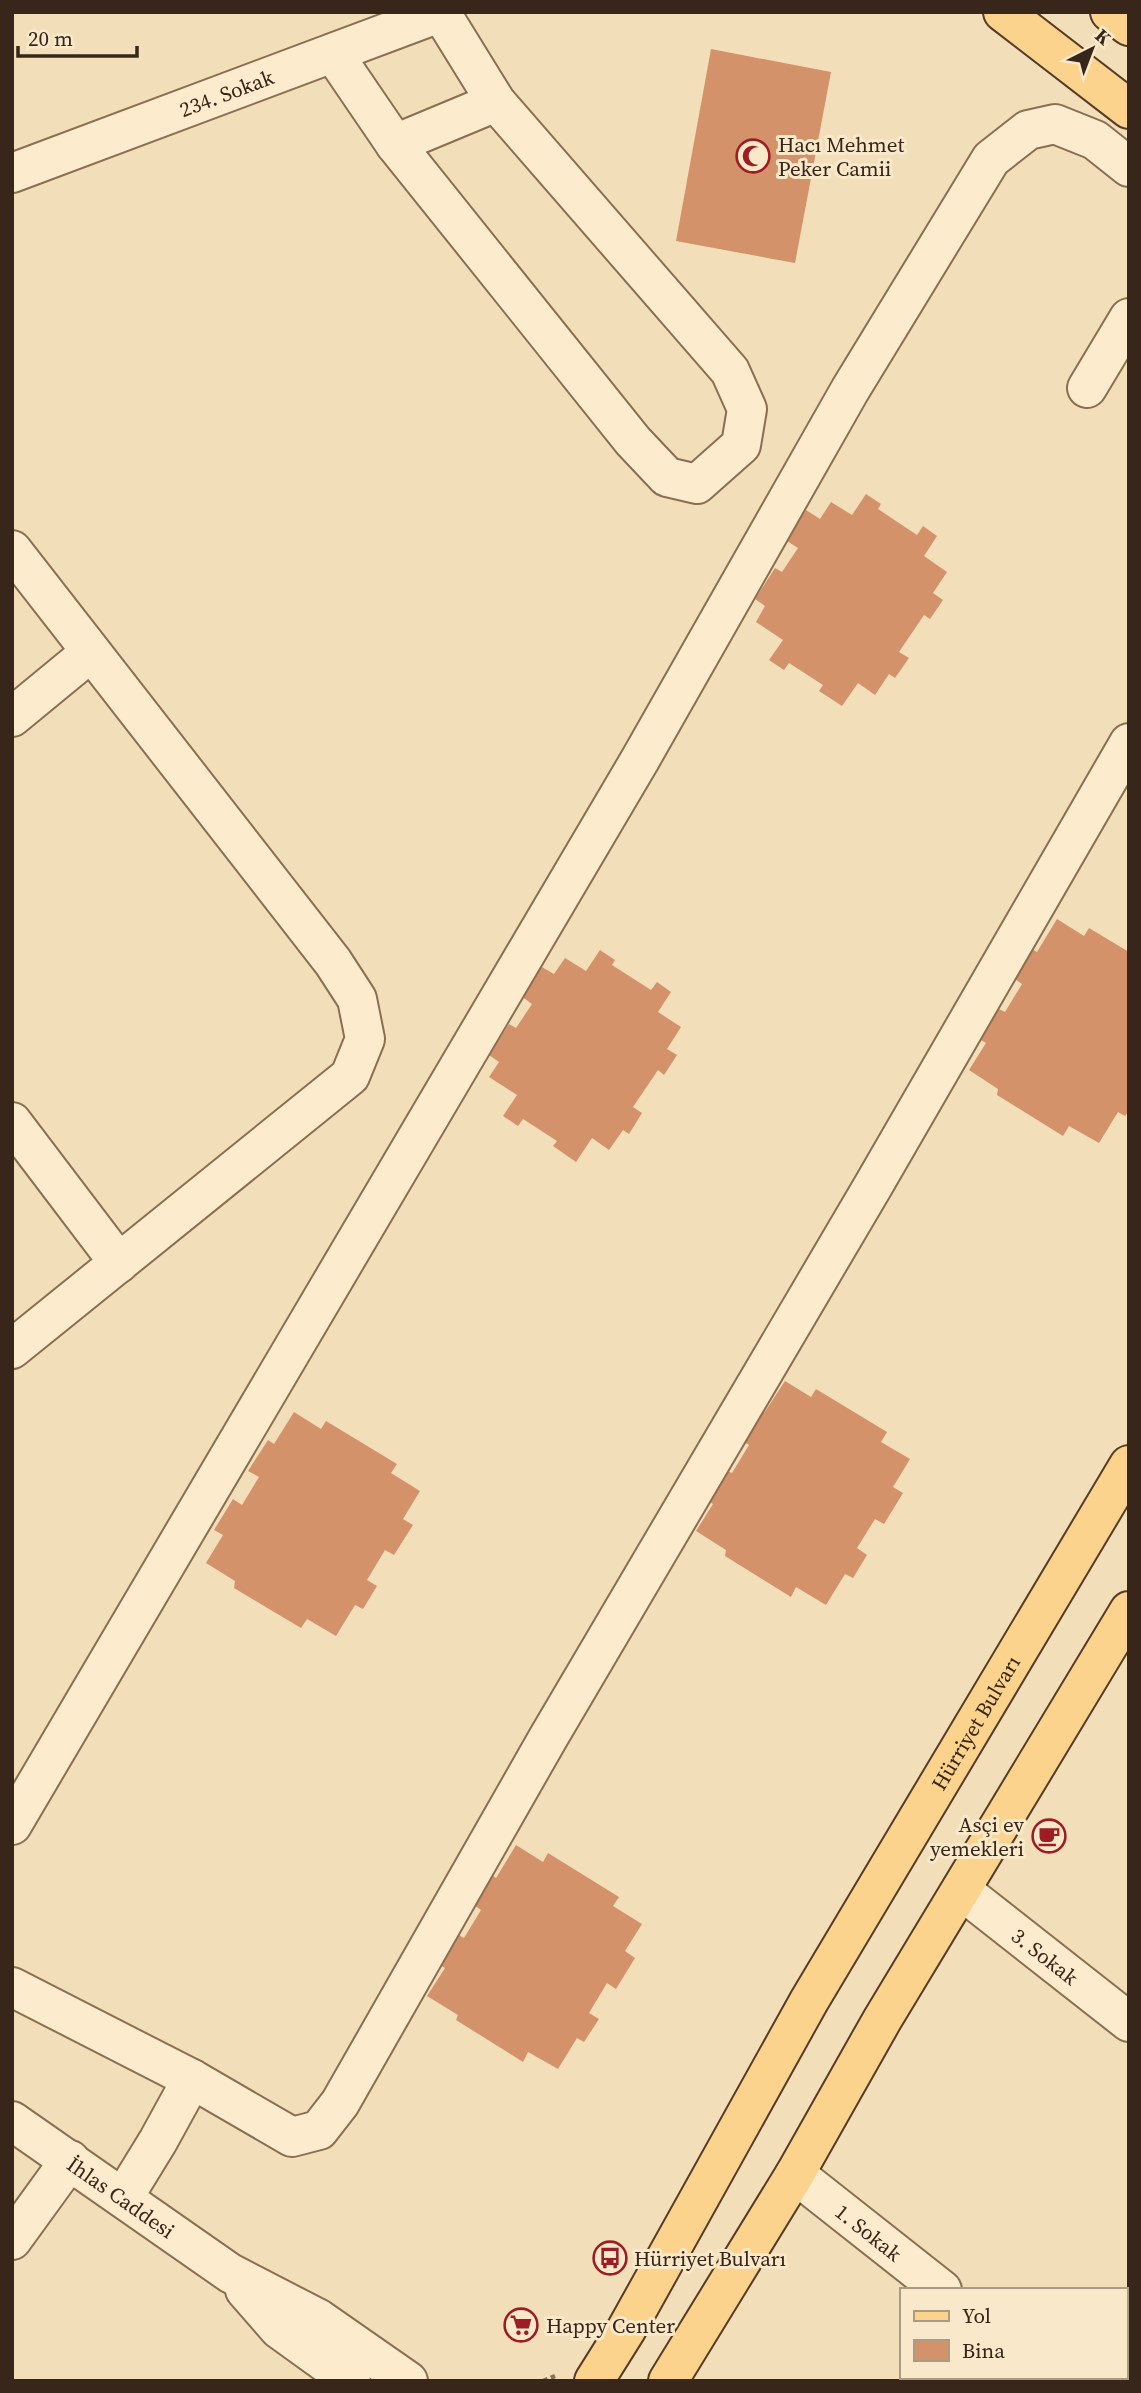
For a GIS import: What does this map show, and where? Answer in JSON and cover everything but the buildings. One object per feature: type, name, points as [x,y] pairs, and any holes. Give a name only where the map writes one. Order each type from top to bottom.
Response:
[{"type":"main road","points":[[1003,12],[1129,109]]},
{"type":"main road","points":[[1110,12],[1129,26]]},
{"type":"main road","name":"Hürriyet Bulvarı","points":[[594,2381],[626,2330],[809,2001],[1129,1465]]},
{"type":"main road","points":[[668,2381],[795,2174],[882,2020],[1129,1611]]},
{"type":"street","name":"234. Sokak","points":[[12,173],[442,12]]},
{"type":"street","points":[[333,53],[395,144],[633,441],[667,477],[697,484],[741,445],[747,409],[730,371],[496,102],[442,12]]},
{"type":"street","points":[[395,144],[496,102]]},
{"type":"street","points":[[12,1825],[641,758],[850,390],[991,159],[1028,130],[1055,124],[1096,140],[1129,167]]},
{"type":"street","points":[[1087,388],[1129,318]]},
{"type":"street","points":[[12,550],[333,962],[357,999],[365,1039],[350,1076],[12,1349]]},
{"type":"street","points":[[12,718],[91,652]]},
{"type":"street","points":[[12,1987],[192,2079],[292,2137],[318,2130],[340,2103],[548,1738],[866,1198],[1129,743]]},
{"type":"street","points":[[12,1122],[119,1263]]},
{"type":"street","name":"3. Sokak","points":[[961,1889],[1129,2022]]},
{"type":"street","points":[[123,2198],[192,2079]]},
{"type":"street","name":"İhlas Caddesi","points":[[12,2121],[230,2273],[319,2319],[408,2381]]},
{"type":"street","points":[[12,2240],[71,2160]]},
{"type":"street","name":"1. Sokak","points":[[795,2174],[939,2288]]},
{"type":"street","name":"İhlas Caddesi","points":[[230,2273],[279,2329],[351,2381]]},
{"type":"place","name":"Hacı Mehmet Peker Camii","points":[[753,156]]},
{"type":"place","name":"Asçi ev yemekleri","points":[[1049,1836]]},
{"type":"place","name":"Hürriyet Bulvarı","points":[[610,2258]]},
{"type":"place","name":"Happy Center","points":[[521,2325]]}]
